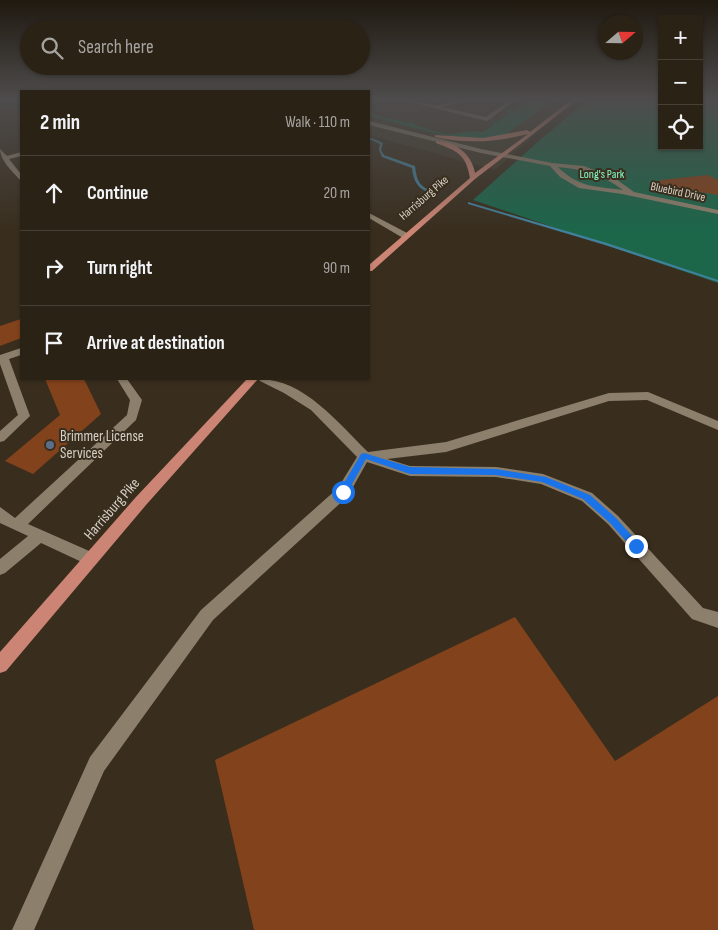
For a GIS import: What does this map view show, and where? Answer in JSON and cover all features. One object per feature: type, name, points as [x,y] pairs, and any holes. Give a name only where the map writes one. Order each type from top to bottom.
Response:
[{"type":"main road","points":[[442,143],[453,147],[467,156],[471,163],[473,178]]},
{"type":"main road","name":"Harrisburg Pike","points":[[370,268],[473,178],[517,143]]},
{"type":"main road","name":"Harrisburg Pike","points":[[0,665],[141,501],[253,380]]},
{"type":"street","points":[[450,143],[502,154]]},
{"type":"street","points":[[464,143],[502,154]]},
{"type":"street","points":[[0,151],[20,177]]},
{"type":"street","points":[[5,158],[20,154]]},
{"type":"street","name":"Bluebird Drive","points":[[502,154],[552,165],[577,166],[614,180],[633,194]]},
{"type":"street","name":"Bluebird Drive","points":[[552,165],[562,176],[578,185],[602,191],[633,194],[671,204],[718,212]]},
{"type":"street","points":[[370,216],[406,236]]},
{"type":"street","points":[[0,438],[24,416],[2,358],[20,351]]},
{"type":"street","points":[[17,525],[132,417],[136,400],[123,380]]},
{"type":"street","points":[[266,380],[288,390],[315,407],[364,456],[410,471],[496,472],[543,479],[586,497],[613,520],[698,614],[718,620]]},
{"type":"street","points":[[364,456],[406,453],[446,447],[608,396],[648,396],[718,426]]},
{"type":"street","points":[[23,930],[97,764],[207,615],[343,492],[364,456]]},
{"type":"street","points":[[0,513],[4,518],[17,525],[91,559]]},
{"type":"street","points":[[0,568],[40,535]]},
{"type":"shaded area","points":[[399,143],[525,143],[495,170]]},
{"type":"green space","name":"Long's Park","points":[[536,143],[658,143],[658,150],[703,150],[703,143],[718,143],[718,283],[473,200]]},
{"type":"building","points":[[708,175],[718,180],[718,195],[660,185],[660,180]]},
{"type":"building","points":[[20,319],[20,338],[0,346],[0,326]]},
{"type":"building","points":[[45,380],[84,380],[101,414],[33,474],[5,461],[60,415]]},
{"type":"building","points":[[515,617],[615,761],[718,696],[718,930],[254,930],[215,760]]},
{"type":"waterway","points":[[381,143],[380,150],[383,156],[414,167],[417,182],[422,188],[430,192]]},
{"type":"waterway","points":[[469,203],[606,244],[718,281]]},
{"type":"place","name":"Brimmer License Services","points":[[50,445]]},
{"type":"route","points":[[343,492],[364,456],[410,471],[496,472],[543,479],[586,497],[613,520],[636,546]]}]
